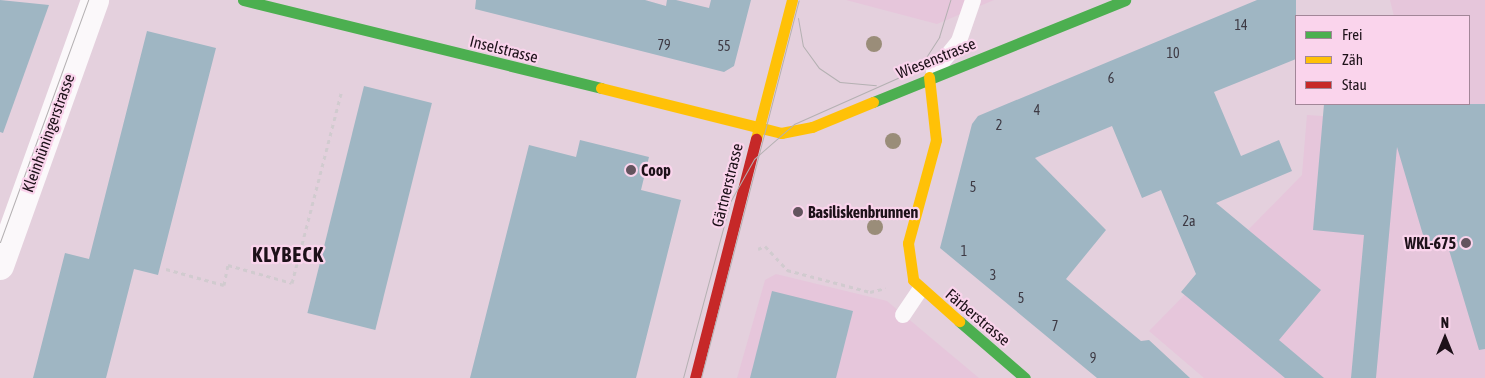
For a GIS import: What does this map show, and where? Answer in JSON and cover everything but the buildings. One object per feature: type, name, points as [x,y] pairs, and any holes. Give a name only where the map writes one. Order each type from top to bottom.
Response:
[{"type":"street","name":"Kleinhüningerstrasse","points":[[0,266],[95,0]]},
{"type":"street","name":"Inselstrasse","points":[[243,0],[757,130]]},
{"type":"street","name":"Gärtnerstrasse","points":[[695,378],[757,130],[792,0]]},
{"type":"street","name":"Wiesenstrasse","points":[[757,130],[794,133],[1125,0]]},
{"type":"street","points":[[916,285],[908,243],[936,140],[929,78]]},
{"type":"street","name":"Färberstrasse","points":[[916,285],[1026,378]]},
{"type":"lane","points":[[929,78],[959,41],[973,0]]},
{"type":"lane","points":[[903,315],[916,285]]},
{"type":"path","points":[[166,269],[224,285],[228,265],[292,283],[342,90]]},
{"type":"path","points":[[764,246],[787,270],[870,292],[916,285]]},
{"type":"shaded area","points":[[846,0],[994,0],[937,24]]},
{"type":"shaded area","points":[[1390,0],[1485,0],[1485,378],[1204,378],[1149,331],[1302,175],[1307,115],[1394,121],[1395,105],[1470,105],[1470,15],[1394,15]]},
{"type":"shaded area","points":[[776,274],[887,301],[979,378],[737,378],[765,280]]},
{"type":"tram line","points":[[0,242],[88,0]]},
{"type":"tram line","points":[[701,378],[799,0]]},
{"type":"tram line","points":[[683,378],[730,202],[754,159],[794,124],[904,75],[923,62],[939,37],[950,0]]},
{"type":"tram line","points":[[798,18],[803,46],[819,68],[840,82],[876,85]]},
{"type":"traffic: fast","points":[[243,0],[601,88]]},
{"type":"traffic: fast","points":[[873,102],[1125,0]]},
{"type":"traffic: fast","points":[[959,321],[1025,378]]},
{"type":"traffic: slow","points":[[756,139],[792,0]]},
{"type":"traffic: slow","points":[[929,77],[936,140],[908,243],[913,280],[959,321]]},
{"type":"traffic: slow","points":[[601,88],[781,133],[812,127],[873,102]]},
{"type":"traffic: jam","points":[[695,378],[756,139]]},
{"type":"place","name":"Coop","points":[[631,170]]},
{"type":"place","name":"Basiliskenbrunnen","points":[[798,212]]},
{"type":"place","name":"WKL-675","points":[[1466,243]]},
{"type":"district","name":"KLYBECK","points":[[288,254]]}]
